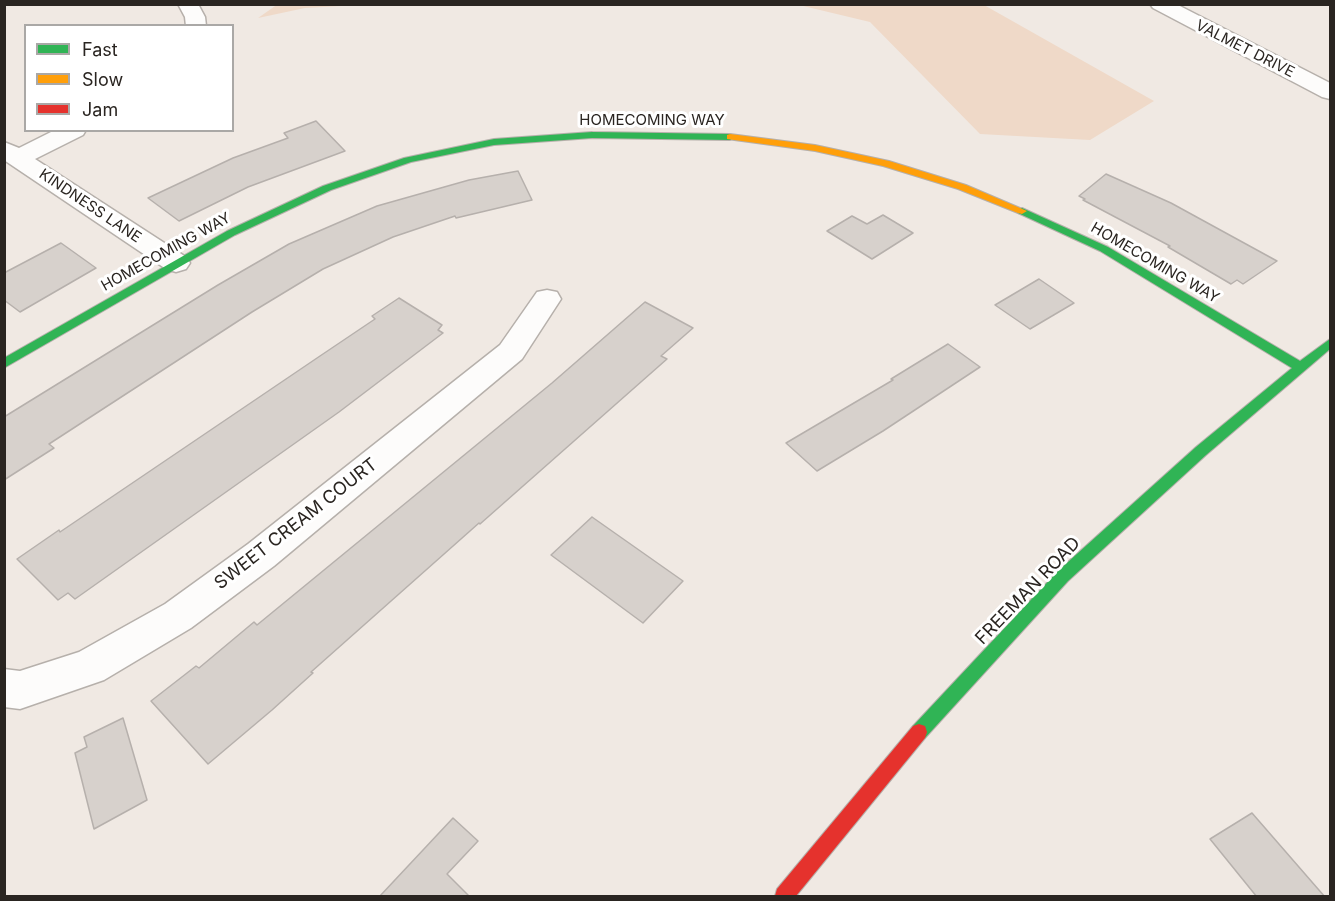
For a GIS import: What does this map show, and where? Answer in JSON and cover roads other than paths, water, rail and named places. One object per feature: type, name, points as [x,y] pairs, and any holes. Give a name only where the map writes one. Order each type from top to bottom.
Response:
[{"type":"street","points":[[188,4],[195,17],[196,24]]},
{"type":"street","name":"VALMET DRIVE","points":[[1160,4],[1330,92]]},
{"type":"street","points":[[11,154],[70,132]]},
{"type":"street","name":"HOMECOMING WAY","points":[[4,364],[231,233],[327,188],[408,160],[501,141],[592,135],[721,136],[815,147],[885,163],[962,187],[1014,207],[1104,249],[1300,367]]},
{"type":"street","name":"KINDNESS LANE","points":[[11,154],[176,263]]},
{"type":"street","name":"SWEET CREAM COURT","points":[[4,688],[20,690],[90,667],[178,615],[261,555],[511,352],[547,299]]},
{"type":"street","name":"FREEMAN ROAD","points":[[784,897],[917,734],[1062,576],[1193,459],[1330,343]]}]
